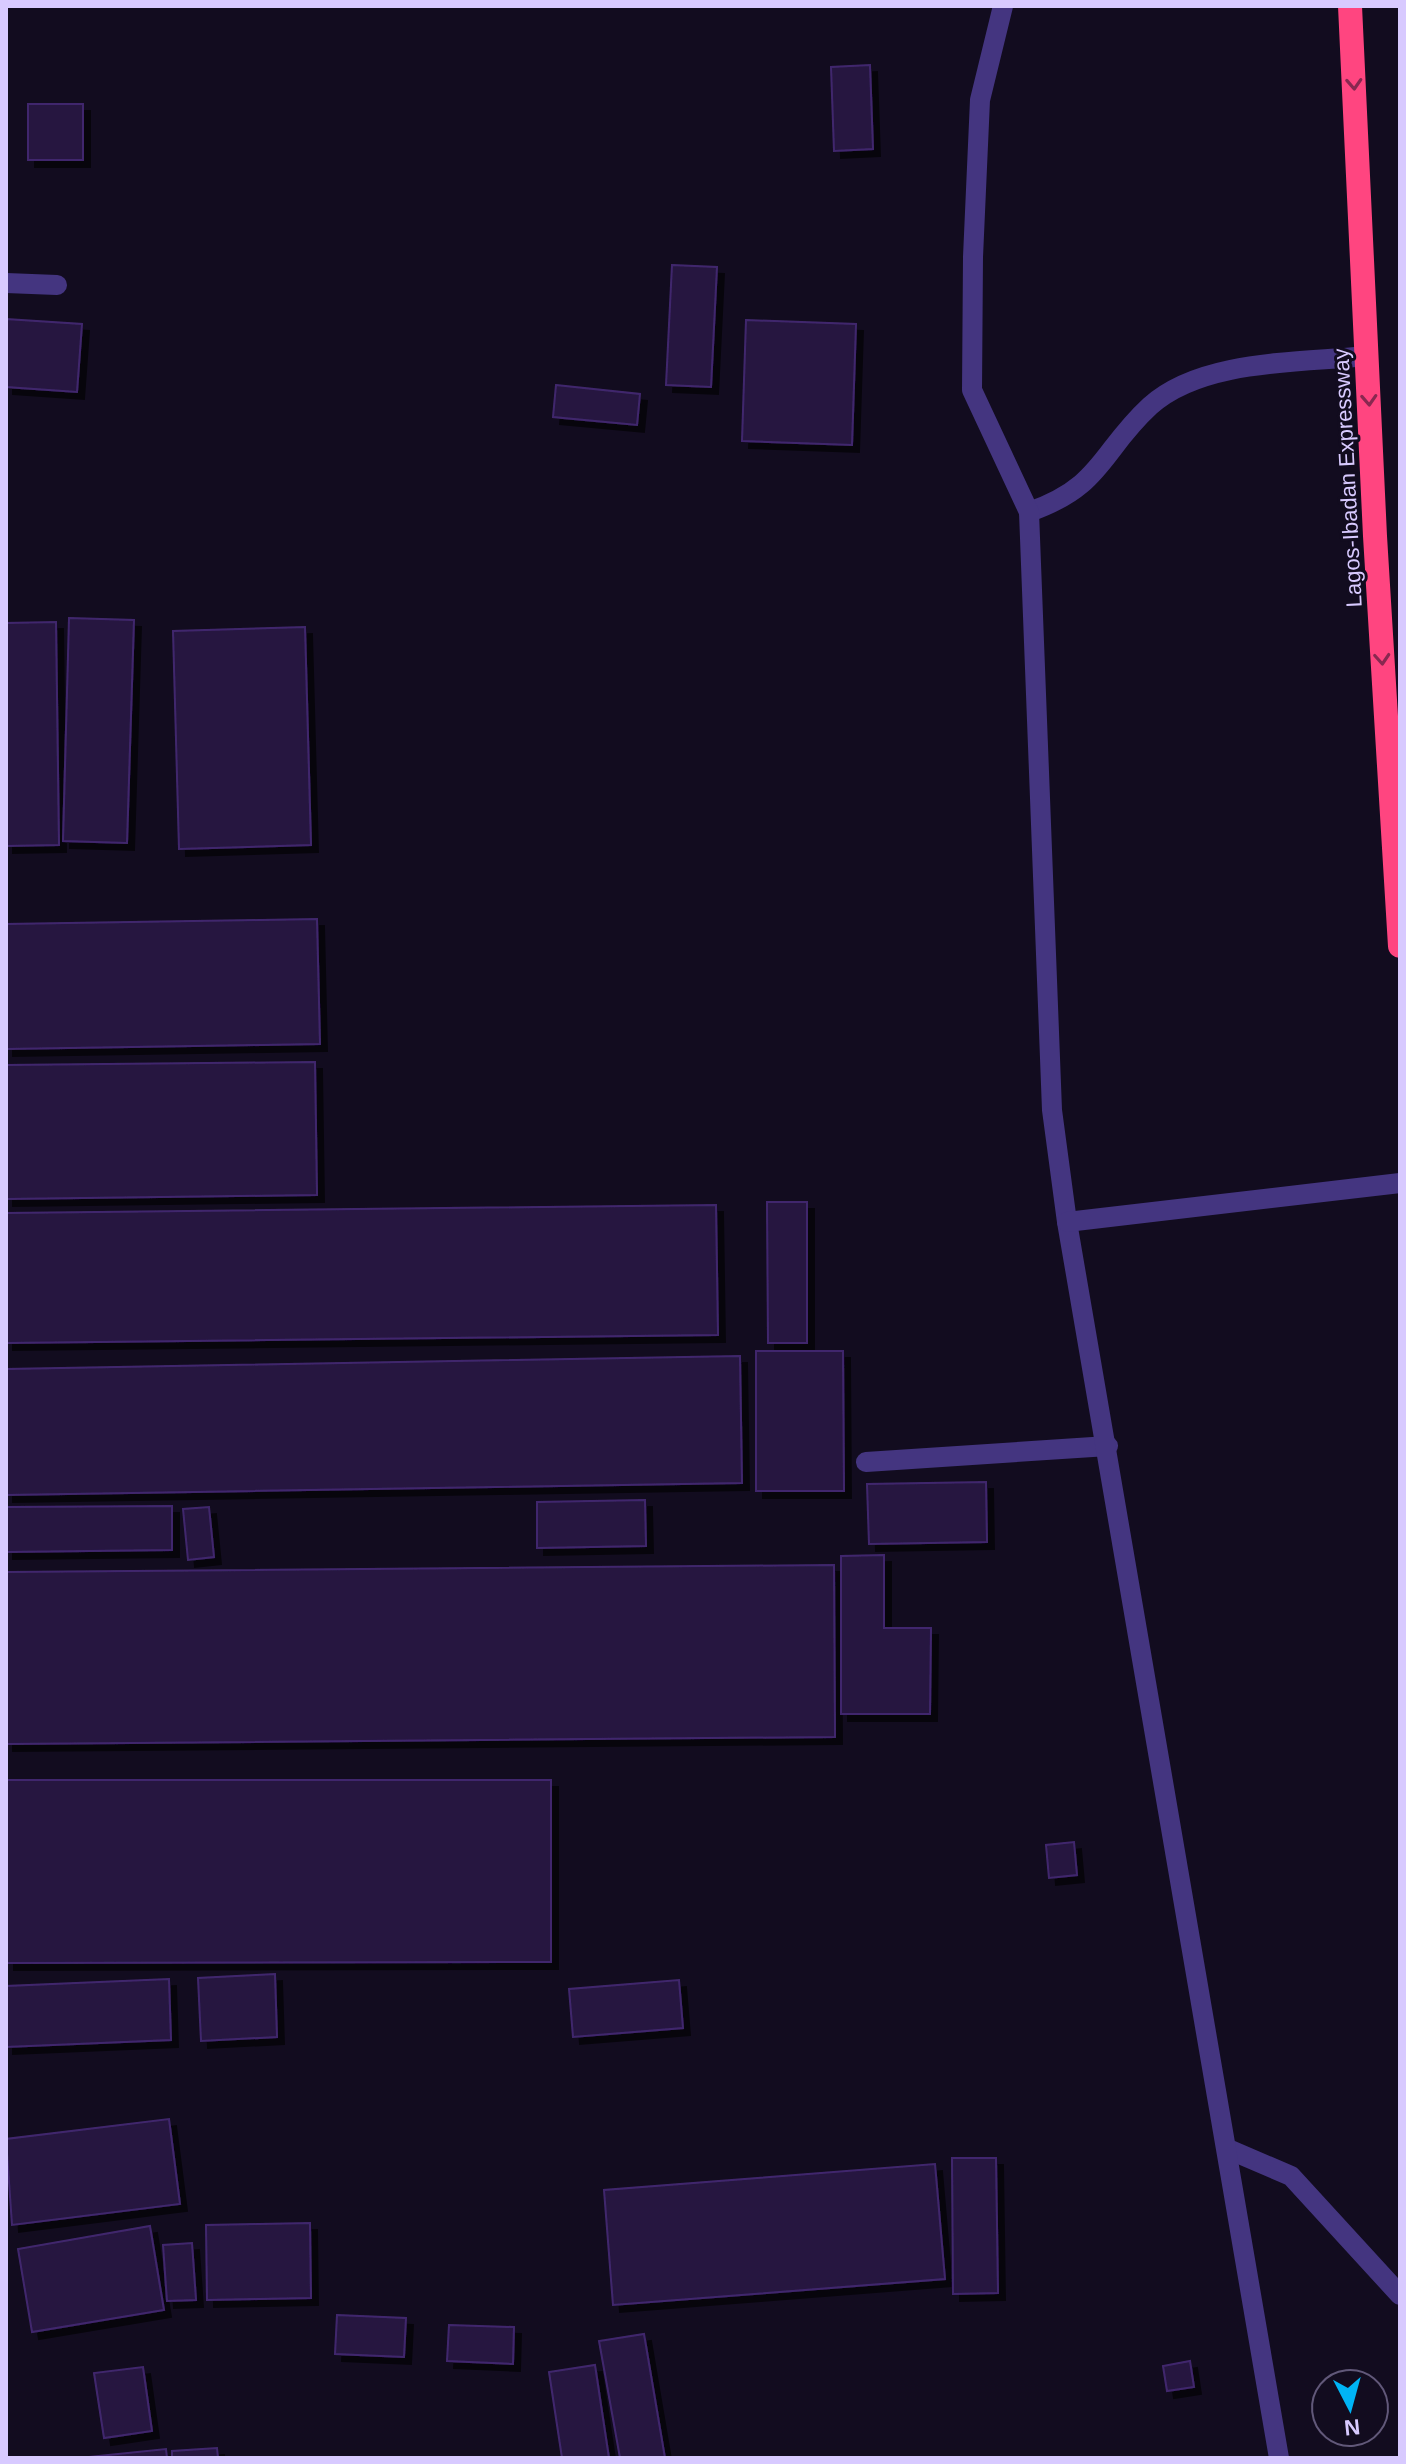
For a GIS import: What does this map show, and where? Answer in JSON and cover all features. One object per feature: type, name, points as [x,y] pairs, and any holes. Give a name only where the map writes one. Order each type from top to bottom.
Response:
[{"type":"highway","name":"Lagos-Ibadan Expressway","points":[[1350,6],[1400,946]]},
{"type":"street","points":[[1003,6],[980,100],[973,257],[972,390],[1029,512],[1052,1110],[1067,1222],[1108,1446],[1279,2458]]},
{"type":"street","points":[[6,283],[57,285]]},
{"type":"street","points":[[1029,512],[1075,492],[1150,406],[1186,382],[1226,370],[1367,356]]},
{"type":"street","points":[[1067,1222],[1400,1183]]},
{"type":"street","points":[[866,1462],[1108,1446]]},
{"type":"street","points":[[1228,2149],[1291,2176],[1400,2295]]},
{"type":"building","points":[[870,65],[873,149],[834,151],[831,67]]},
{"type":"building","points":[[28,104],[83,104],[83,160],[28,160]]},
{"type":"building","points":[[672,265],[717,267],[711,387],[666,385]]},
{"type":"building","points":[[6,319],[82,324],[77,392],[6,387]]},
{"type":"building","points":[[746,320],[856,324],[852,445],[742,441]]},
{"type":"building","points":[[556,385],[640,394],[637,425],[553,417]]},
{"type":"building","points":[[69,618],[134,620],[127,843],[63,841]]},
{"type":"building","points":[[56,622],[59,845],[6,846],[6,623]]},
{"type":"building","points":[[305,627],[311,845],[179,849],[173,631]]},
{"type":"building","points":[[317,919],[320,1044],[6,1049],[6,924]]},
{"type":"building","points":[[315,1062],[317,1195],[6,1199],[6,1065]]},
{"type":"building","points":[[767,1202],[807,1202],[807,1343],[768,1343]]},
{"type":"building","points":[[716,1205],[718,1335],[6,1343],[6,1213]]},
{"type":"building","points":[[756,1351],[843,1351],[844,1491],[756,1491]]},
{"type":"building","points":[[740,1356],[742,1483],[6,1495],[6,1369]]},
{"type":"building","points":[[986,1482],[987,1542],[869,1544],[867,1484]]},
{"type":"building","points":[[645,1500],[646,1546],[537,1548],[537,1502]]},
{"type":"building","points":[[172,1506],[172,1550],[6,1552],[6,1507]]},
{"type":"building","points":[[209,1507],[214,1557],[188,1560],[183,1509]]},
{"type":"building","points":[[884,1555],[884,1628],[931,1628],[930,1714],[841,1714],[841,1556]]},
{"type":"building","points":[[834,1565],[835,1737],[6,1744],[6,1572]]},
{"type":"building","points":[[7,1780],[551,1780],[551,1962],[7,1963]]},
{"type":"building","points":[[1074,1842],[1077,1875],[1049,1878],[1046,1845]]},
{"type":"building","points":[[275,1974],[277,2037],[201,2041],[198,1978]]},
{"type":"building","points":[[169,1979],[171,2040],[6,2047],[6,1986]]},
{"type":"building","points":[[679,1980],[683,2028],[573,2037],[569,1989]]},
{"type":"building","points":[[169,2119],[180,2204],[12,2225],[6,2139]]},
{"type":"building","points":[[952,2158],[996,2158],[998,2293],[953,2294]]},
{"type":"building","points":[[935,2164],[945,2279],[613,2305],[604,2190]]},
{"type":"building","points":[[310,2223],[311,2298],[207,2300],[206,2225]]},
{"type":"building","points":[[150,2226],[164,2310],[32,2332],[18,2249]]},
{"type":"building","points":[[192,2243],[196,2300],[167,2301],[163,2245]]},
{"type":"building","points":[[337,2315],[406,2318],[404,2357],[335,2354]]},
{"type":"building","points":[[449,2325],[514,2327],[513,2364],[447,2361]]},
{"type":"building","points":[[644,2334],[665,2458],[620,2458],[599,2341]]},
{"type":"building","points":[[1190,2361],[1194,2387],[1167,2391],[1163,2366]]},
{"type":"building","points":[[595,2365],[609,2458],[562,2458],[549,2372]]},
{"type":"building","points":[[143,2367],[152,2431],[104,2438],[94,2373]]},
{"type":"building","points":[[217,2448],[218,2458],[172,2458],[172,2451]]},
{"type":"building","points":[[166,2449],[167,2458],[79,2458]]}]
